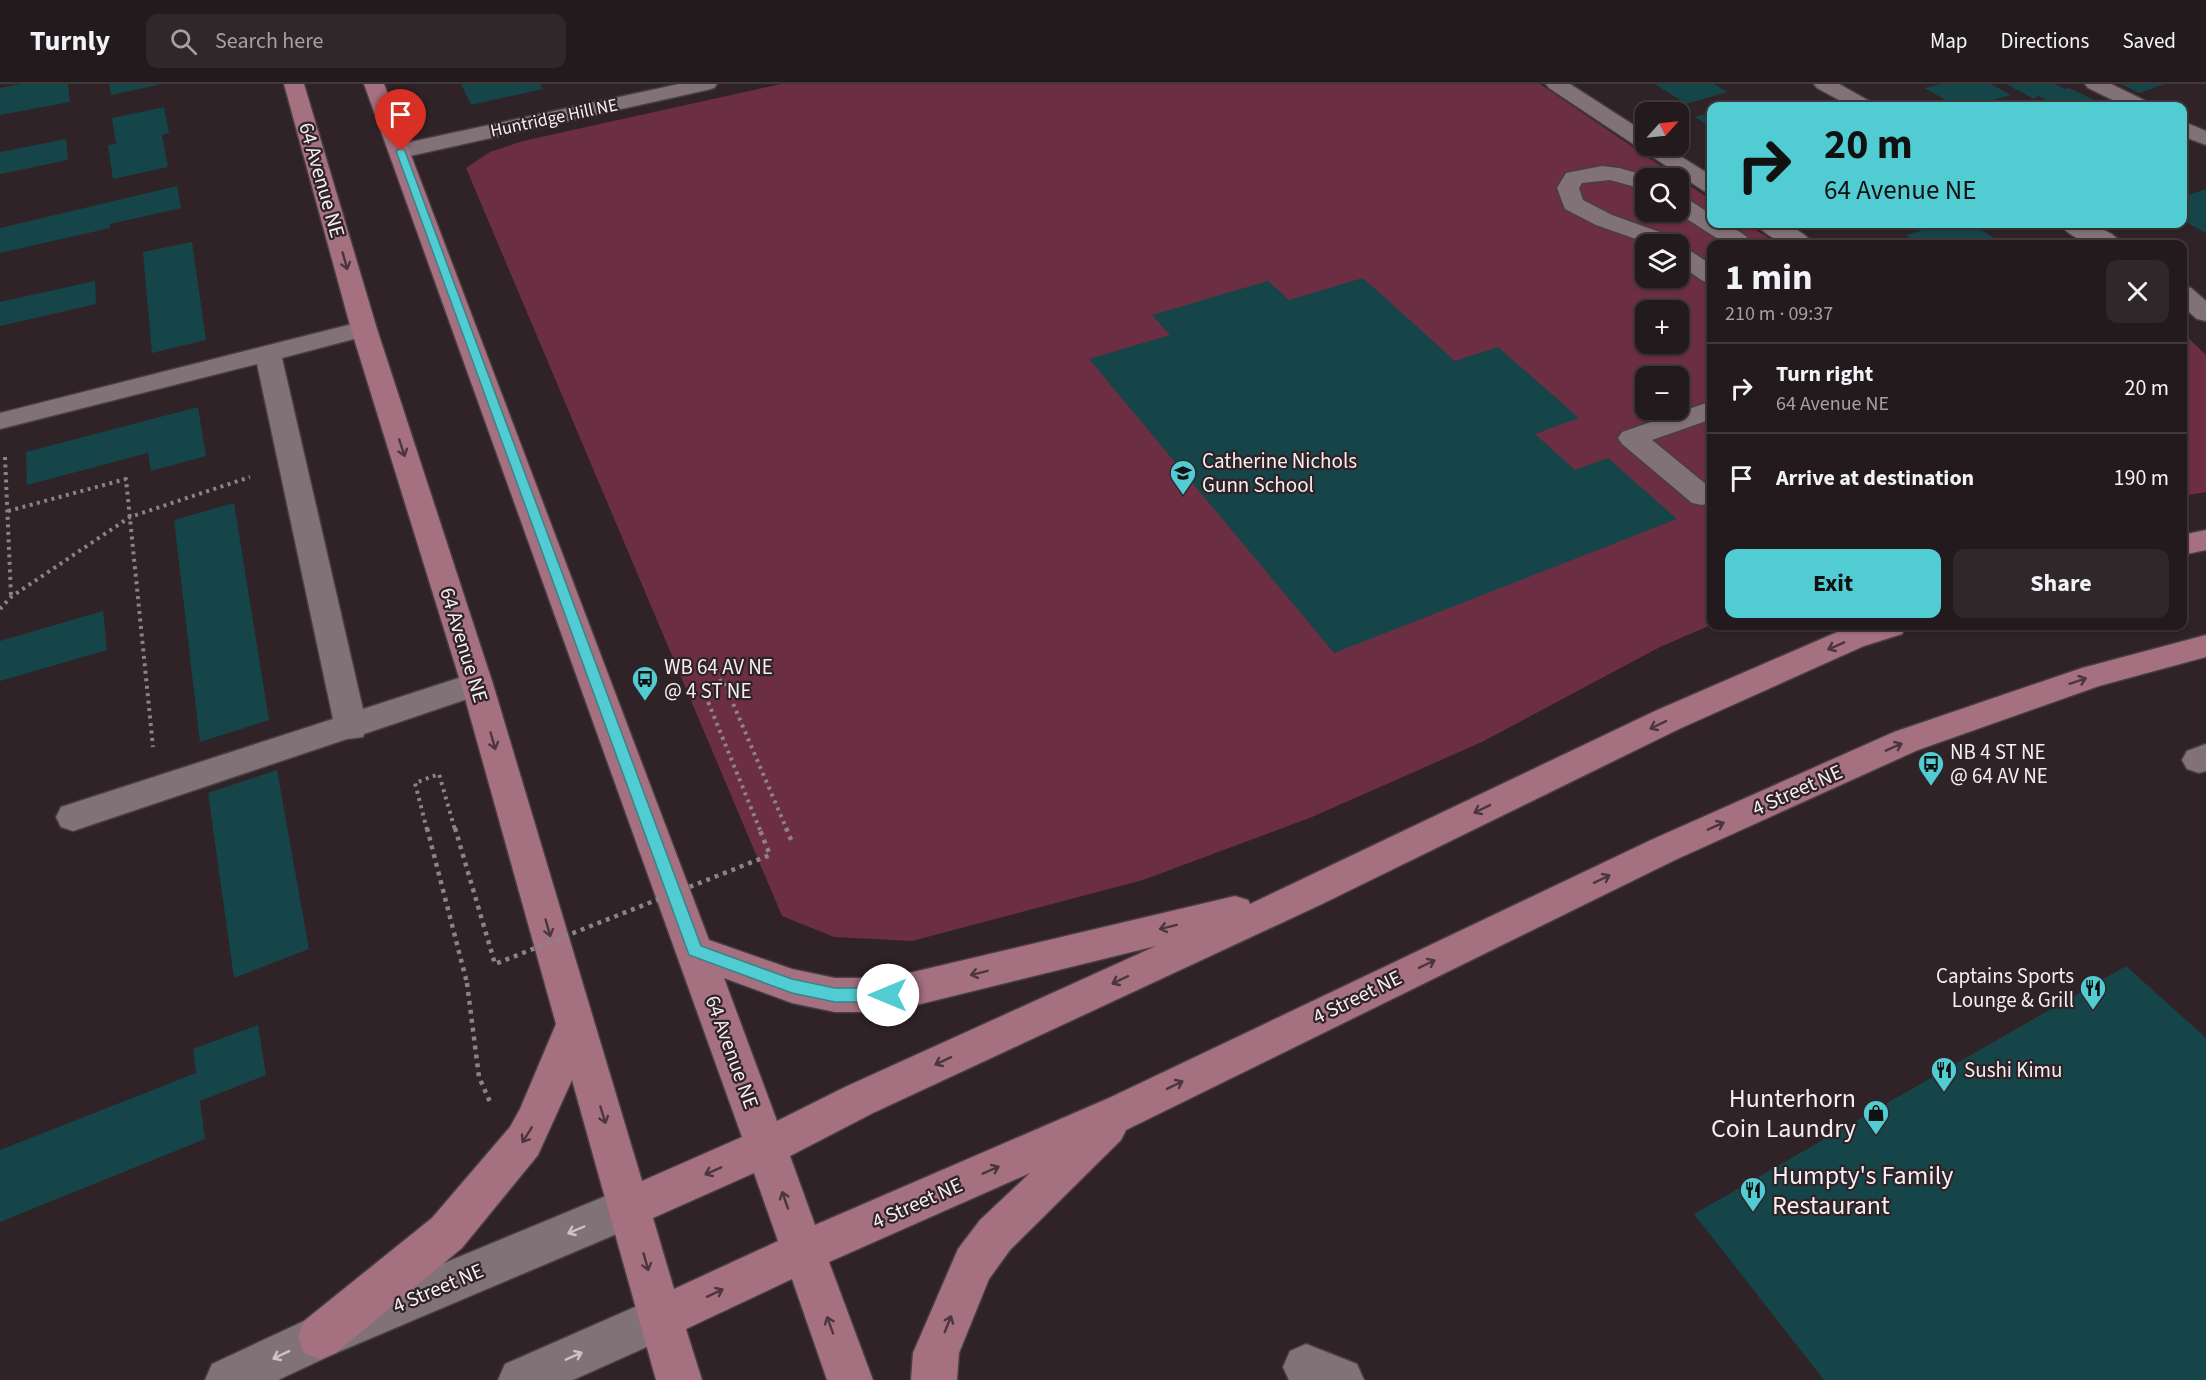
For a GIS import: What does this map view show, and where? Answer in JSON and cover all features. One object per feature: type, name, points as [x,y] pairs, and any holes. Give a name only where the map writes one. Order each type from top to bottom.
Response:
[{"type":"main road","name":"64 Avenue NE","points":[[294,84],[364,329],[477,684],[679,1380]]},
{"type":"main road","name":"64 Avenue NE","points":[[374,84],[401,151],[695,951],[850,1380]]},
{"type":"main road","points":[[2187,544],[2206,540]]},
{"type":"main road","name":"4 Street NE","points":[[630,1207],[766,1148],[859,1100],[1307,894],[1667,720],[1853,638],[1878,630]]},
{"type":"main road","name":"4 Street NE","points":[[662,1317],[803,1252],[1123,1111],[1663,850],[1906,741],[2093,676],[2206,646]]},
{"type":"main road","points":[[695,951],[792,986],[835,995],[888,995],[1307,894]]},
{"type":"main road","points":[[320,1337],[447,1233],[524,1141],[535,1121],[576,1023]]},
{"type":"main road","points":[[934,1380],[936,1353],[973,1264],[995,1235],[1123,1111]]},
{"type":"street","name":"Huntridge Hill NE","points":[[401,151],[707,84]]},
{"type":"street","points":[[1556,84],[1635,136]]},
{"type":"street","points":[[1824,84],[1857,102]]},
{"type":"street","points":[[2095,84],[2132,102]]},
{"type":"street","points":[[2187,130],[2206,139]]},
{"type":"street","points":[[1666,156],[1707,183]]},
{"type":"street","points":[[1635,178],[1624,174],[1594,171],[1574,178],[1568,188],[1573,204],[1604,220],[1643,234]]},
{"type":"street","points":[[1689,209],[1707,221]]},
{"type":"street","points":[[1717,228],[1735,240]]},
{"type":"street","points":[[1775,228],[1795,240]]},
{"type":"street","points":[[2080,228],[2103,240]]},
{"type":"street","points":[[1689,260],[1707,273]]},
{"type":"street","points":[[2187,283],[2206,283]]},
{"type":"street","points":[[2187,297],[2206,314]]},
{"type":"street","points":[[1,420],[364,329]]},
{"type":"street","points":[[268,353],[351,728]]},
{"type":"street","points":[[1707,411],[1632,438],[1702,496],[1707,494]]},
{"type":"street","points":[[73,817],[351,728],[477,684]]},
{"type":"street","name":"4 Street NE","points":[[228,1380],[320,1337],[630,1207]]},
{"type":"street","name":"4 Street NE","points":[[520,1380],[662,1317]]},
{"type":"path","points":[[1,420],[8,511],[11,597]]},
{"type":"path","points":[[0,609],[11,597],[130,517],[245,480],[290,454]]},
{"type":"path","points":[[8,511],[126,479],[157,790]]},
{"type":"path","points":[[492,1106],[479,1077],[467,982],[415,783],[439,774],[495,964],[770,855],[702,687],[723,680],[792,842]]},
{"type":"shaded area","name":"Catherine Nichols Gunn School","points":[[781,84],[1540,84],[1635,148],[1635,156],[1646,156],[1664,168],[1635,168],[1635,222],[1689,222],[1689,185],[1707,197],[1707,228],[1752,228],[1772,240],[1707,240],[1707,627],[1660,647],[1482,742],[1312,817],[1143,880],[912,941],[834,937],[782,916],[466,168],[490,152],[523,141]]},
{"type":"shaded area","points":[[2187,337],[2206,355],[2206,492],[2187,495]]},
{"type":"building","points":[[21,84],[68,84],[70,102],[0,115],[0,88]]},
{"type":"building","points":[[109,84],[158,84],[158,85],[111,95]]},
{"type":"building","points":[[461,84],[540,84],[543,89],[471,105]]},
{"type":"building","points":[[1655,84],[1714,84],[1727,92],[1689,103],[1683,102]]},
{"type":"building","points":[[1941,84],[1991,84],[2011,95],[1986,102],[1950,102],[1924,88]]},
{"type":"building","points":[[2006,84],[2055,84],[2099,102],[2050,102],[2038,96],[2034,99]]},
{"type":"building","points":[[2121,84],[2165,84],[2139,93]]},
{"type":"building","points":[[164,107],[169,133],[162,135],[168,167],[113,179],[108,145],[116,144],[112,118]]},
{"type":"building","points":[[1707,113],[1707,125],[1695,117]]},
{"type":"building","points":[[66,139],[68,160],[0,174],[0,152]]},
{"type":"building","points":[[177,186],[181,208],[110,224],[110,228],[0,253],[0,228]]},
{"type":"building","points":[[2206,189],[2206,233],[2187,223],[2187,195]]},
{"type":"building","points":[[1930,228],[1978,228],[1997,240],[1914,240],[1906,235]]},
{"type":"building","points":[[192,242],[206,340],[152,353],[143,252]]},
{"type":"building","points":[[1363,278],[1455,361],[1498,347],[1579,418],[1535,434],[1575,470],[1608,458],[1677,519],[1334,653],[1089,359],[1170,335],[1152,315],[1268,281],[1289,300]]},
{"type":"building","points":[[95,281],[96,304],[0,326],[0,302]]},
{"type":"building","points":[[198,407],[206,456],[151,471],[148,453],[27,485],[26,452]]},
{"type":"building","points":[[234,503],[269,720],[200,742],[174,520]]},
{"type":"building","points":[[103,611],[107,650],[0,681],[0,641]]},
{"type":"building","points":[[277,770],[309,949],[234,978],[208,793]]},
{"type":"building","points":[[2126,966],[2206,1038],[2206,1380],[1824,1380],[1694,1214]]},
{"type":"building","points":[[258,1025],[266,1075],[200,1101],[205,1139],[0,1222],[0,1150],[196,1073],[193,1049]]},
{"type":"place","name":"Catherine Nichols Gunn School","points":[[1183,496]]},
{"type":"place","name":"WB 64 AV NE @ 4 ST NE","points":[[645,702]]},
{"type":"place","name":"NB 4 ST NE @ 64 AV NE","points":[[1931,787]]},
{"type":"place","name":"Captains Sports Lounge & Grill","points":[[2093,1011]]},
{"type":"place","name":"Sushi Kimu","points":[[1944,1093]]},
{"type":"place","name":"Hunterhorn Coin Laundry","points":[[1876,1136]]},
{"type":"place","name":"Humpty's Family Restaurant","points":[[1753,1213]]},
{"type":"route","points":[[401,151],[695,951],[792,986],[835,995],[888,995]]}]
